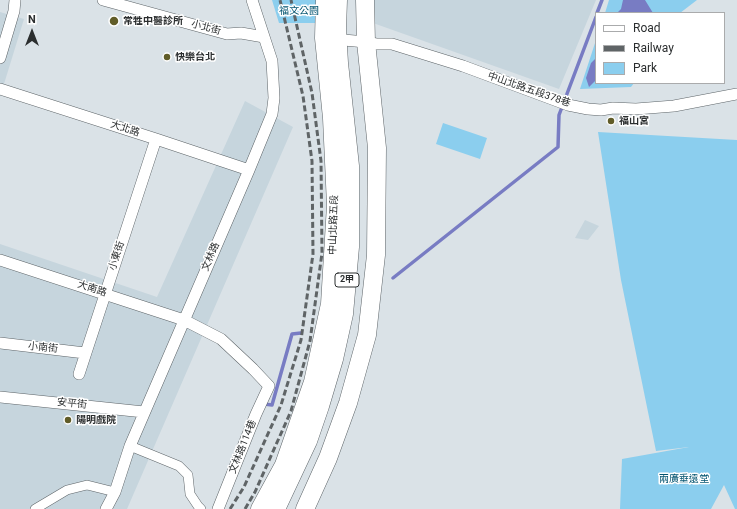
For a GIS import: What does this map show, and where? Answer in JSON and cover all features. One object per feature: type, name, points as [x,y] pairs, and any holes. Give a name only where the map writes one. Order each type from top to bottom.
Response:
[{"type":"main road","name":"中山北路五段","points":[[305,509],[328,458],[348,403],[367,335],[376,255],[377,148],[372,114],[344,40],[325,0]]},
{"type":"main road","name":"中山北路五段","points":[[260,509],[284,465],[332,329],[344,314],[350,247],[350,166],[344,40],[338,0]]},
{"type":"main road","name":"中山北路五段","points":[[344,40],[350,0]]},
{"type":"main road","name":"中山北路五段","points":[[344,40],[365,0]]},
{"type":"main road","name":"中山北路五段","points":[[289,509],[296,497],[315,453],[334,398],[351,334],[362,250],[362,166],[372,114]]},
{"type":"main road","name":"中山北路五段","points":[[276,509],[308,441],[320,406],[334,359],[332,329]]},
{"type":"street","points":[[0,58],[16,0]]},
{"type":"street","name":"小北街","points":[[103,0],[227,34],[241,33],[264,37]]},
{"type":"street","name":"文林路","points":[[106,509],[115,492],[130,446],[144,412],[272,114],[274,98],[272,61],[252,0]]},
{"type":"street","name":"中山北路五段378巷","points":[[344,40],[376,44],[392,44],[463,66],[564,103],[601,110],[612,108],[636,109],[674,106],[737,94]]},
{"type":"street","name":"大北路","points":[[0,89],[156,138],[249,170]]},
{"type":"street","name":"小東街","points":[[79,374],[104,293],[156,138]]},
{"type":"street","name":"大南路","points":[[0,260],[184,320],[221,339],[269,386]]},
{"type":"street","name":"小南街","points":[[0,343],[85,353]]},
{"type":"street","name":"文林路114巷","points":[[218,509],[256,414],[269,386]]},
{"type":"street","name":"安平街","points":[[0,397],[144,412]]},
{"type":"street","points":[[130,446],[179,466],[188,475],[190,494],[198,506],[202,509]]},
{"type":"street","points":[[35,509],[67,490],[87,484],[115,492]]},
{"type":"shaded area","points":[[374,0],[596,0],[559,89],[373,23]]},
{"type":"shaded area","points":[[623,0],[645,0],[652,12],[618,12],[621,9]]},
{"type":"shaded area","points":[[0,12],[24,19],[0,97]]},
{"type":"shaded area","points":[[595,59],[595,81],[589,87],[586,78],[591,63]]},
{"type":"shaded area","points":[[245,101],[293,127],[127,509],[0,509],[0,244],[157,297]]},
{"type":"shaded area","points":[[585,220],[599,226],[588,240],[575,238]]},
{"type":"green space","name":"福文公園","points":[[272,0],[322,0],[321,23],[279,23]]},
{"type":"green space","points":[[609,0],[697,0],[681,12],[605,12]]},
{"type":"green space","points":[[595,43],[595,84],[633,84],[631,87],[580,89]]},
{"type":"green space","points":[[443,123],[487,138],[480,159],[436,144]]},
{"type":"green space","name":"兩廣垂遠堂","points":[[598,132],[737,140],[737,509],[735,509],[724,485],[711,509],[620,509],[622,459],[689,447],[656,451],[621,280]]},
{"type":"waterway","points":[[597,12],[602,0]]},
{"type":"waterway","points":[[393,278],[558,147],[559,115],[595,20]]},
{"type":"waterway","points":[[264,404],[272,405],[292,334],[301,333]]},
{"type":"railway","points":[[230,509],[244,487],[281,405],[301,340],[313,254],[312,161],[303,96],[280,0]]},
{"type":"railway","points":[[245,509],[255,492],[291,411],[310,341],[322,253],[321,161],[312,93],[291,0]]},
{"type":"place","name":"常牲中醫診所","points":[[114,21]]},
{"type":"place","name":"快樂台北","points":[[167,57]]},
{"type":"place","name":"福山宮","points":[[611,121]]},
{"type":"place","name":"陽明戲院","points":[[68,420]]}]
